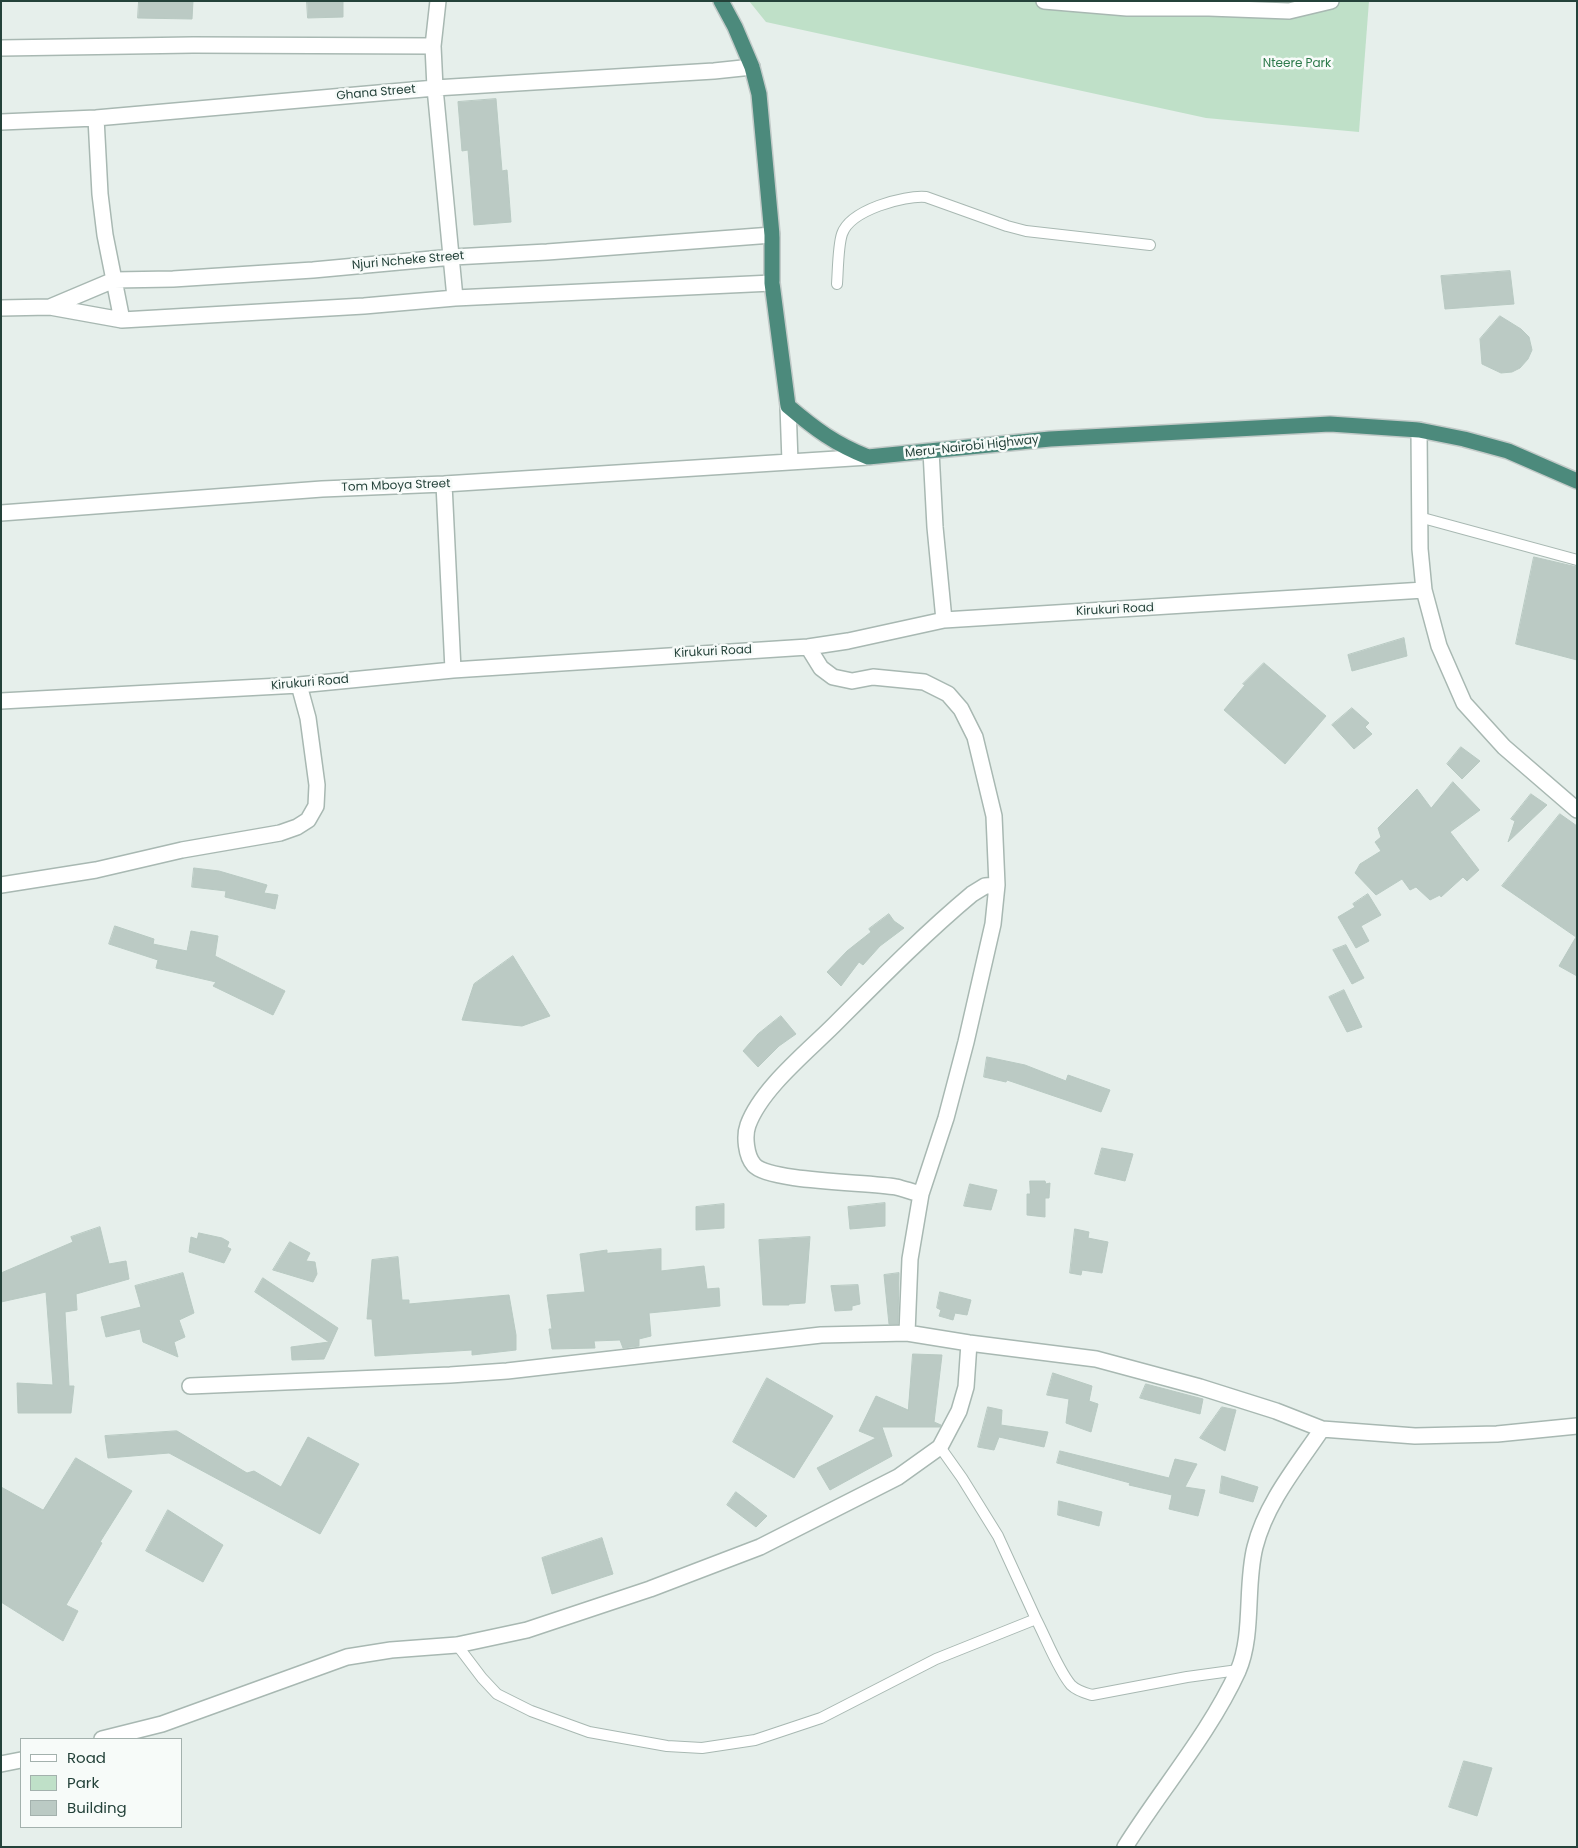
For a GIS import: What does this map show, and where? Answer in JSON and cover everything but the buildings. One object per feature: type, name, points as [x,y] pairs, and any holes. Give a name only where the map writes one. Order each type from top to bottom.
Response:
[{"type":"highway","points":[[721,1],[736,27],[752,67],[759,94],[772,235],[772,283],[788,406]]},
{"type":"highway","name":"Meru-Nairobi Highway","points":[[788,406],[822,435],[841,446],[868,457],[1050,439],[1320,424],[1419,430],[1464,439],[1508,451],[1577,481]]},
{"type":"street","points":[[438,1],[433,46],[435,88],[455,298]]},
{"type":"street","points":[[1044,1],[1128,8],[1289,10],[1331,1]]},
{"type":"street","points":[[1,48],[193,45],[433,46]]},
{"type":"street","name":"Ghana Street","points":[[1,122],[96,118],[435,88],[752,67]]},
{"type":"street","points":[[96,118],[100,194],[105,235],[122,320]]},
{"type":"street","name":"Njuri Ncheke Street","points":[[50,307],[114,280],[173,279],[285,272],[452,256],[547,252],[772,235]]},
{"type":"street","name":"Njuri Ncheke Street","points":[[1,308],[50,307],[122,320],[364,306],[455,298],[772,283]]},
{"type":"street","points":[[788,406],[790,462]]},
{"type":"street","points":[[1419,430],[1419,517],[1424,590],[1439,646],[1464,703],[1504,747],[1575,805]]},
{"type":"street","points":[[932,451],[935,527],[944,620]]},
{"type":"street","name":"Tom Mboya Street","points":[[1,513],[322,489],[444,484],[868,457]]},
{"type":"street","points":[[444,484],[453,670]]},
{"type":"street","name":"Kirukuri Road","points":[[1,701],[299,685],[453,670],[808,647],[848,641],[944,620],[1424,590]]},
{"type":"street","points":[[808,647],[821,668],[834,677],[852,680],[873,677],[924,682],[948,694],[961,709],[975,737],[994,816],[996,885],[994,924],[971,1024],[946,1118],[921,1194],[910,1259],[907,1333]]},
{"type":"street","points":[[1,885],[96,870],[182,850],[280,833],[297,827],[308,820],[316,806],[317,785],[308,718],[299,685]]},
{"type":"street","points":[[921,1194],[896,1187],[839,1183],[767,1173],[754,1166],[748,1152],[747,1126],[754,1112],[786,1072],[899,960],[972,894],[985,886],[996,885]]},
{"type":"street","points":[[190,1386],[450,1375],[821,1336],[907,1333],[1096,1359],[1200,1387],[1322,1429],[1415,1436],[1497,1434],[1577,1426]]},
{"type":"street","points":[[106,1738],[162,1724],[347,1657],[391,1650],[457,1644],[527,1630],[650,1589],[760,1547],[898,1478],[940,1447],[959,1411],[966,1387],[969,1343]]},
{"type":"street","points":[[1125,1847],[1206,1728],[1238,1670],[1245,1649],[1250,1580],[1255,1547],[1269,1510],[1322,1429]]},
{"type":"street","points":[[1,1764],[20,1760]]},
{"type":"lane","points":[[836,284],[842,233],[851,220],[894,200],[916,196],[926,197],[1026,231],[1150,245]]},
{"type":"lane","points":[[1419,517],[1577,560]]},
{"type":"lane","points":[[940,1447],[962,1478],[998,1536],[1059,1666],[1072,1685],[1080,1692],[1092,1695],[1177,1678],[1238,1670]]},
{"type":"lane","points":[[457,1644],[482,1678],[498,1694],[531,1711],[590,1732],[667,1746],[702,1748],[755,1740],[821,1718],[936,1659],[1036,1619]]},
{"type":"green space","name":"Nteere Park","points":[[749,1],[1369,1],[1359,132],[1206,118],[766,22]]}]
